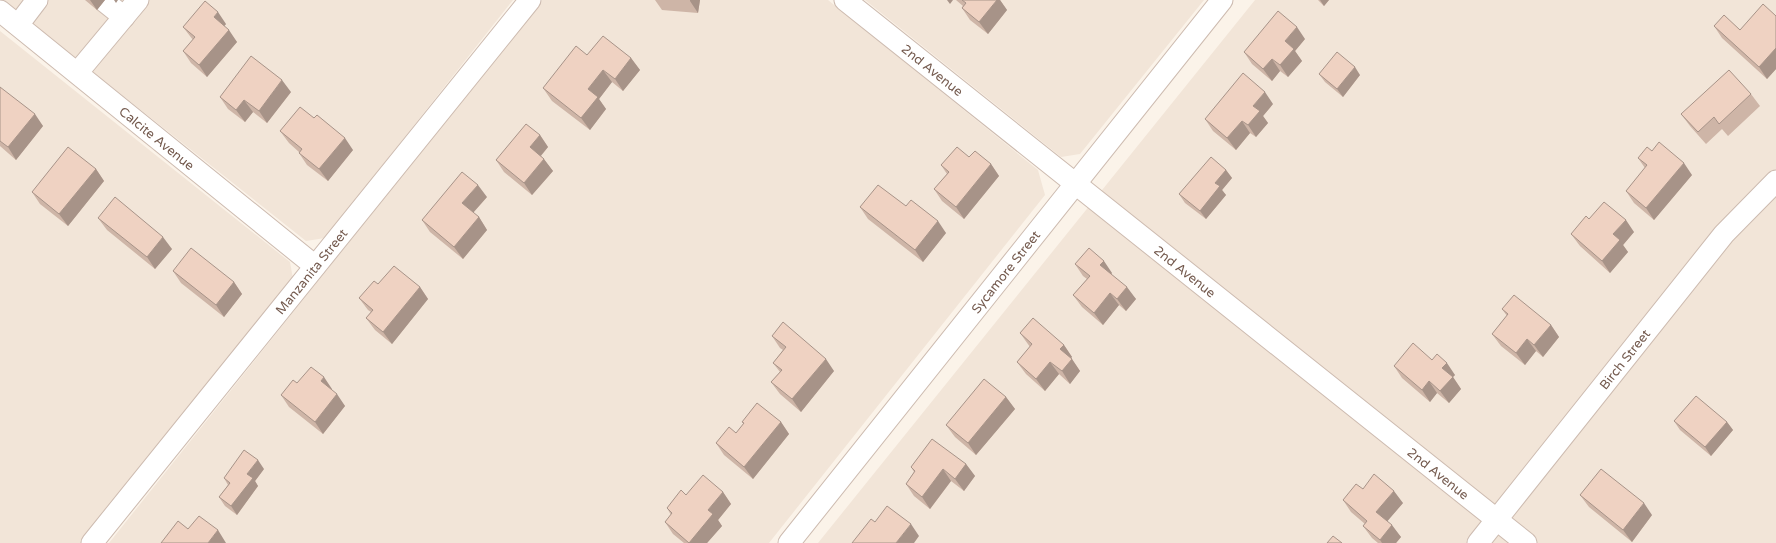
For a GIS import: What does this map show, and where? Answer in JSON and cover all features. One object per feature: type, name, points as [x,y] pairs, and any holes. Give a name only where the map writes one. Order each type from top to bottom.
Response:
[{"type":"street","points":[[18,25],[38,0]]},
{"type":"street","points":[[78,72],[138,0]]},
{"type":"street","name":"Manzanita Street","points":[[92,543],[530,0]]},
{"type":"street","name":"2nd Avenue","points":[[845,0],[1526,543]]},
{"type":"street","name":"Sycamore Street","points":[[789,543],[1222,0]]},
{"type":"street","points":[[104,1],[124,17]]},
{"type":"street","name":"Calcite Avenue","points":[[0,10],[315,266]]},
{"type":"street","name":"Birch Street","points":[[1478,543],[1702,260],[1742,215],[1776,181]]},
{"type":"shaded area","points":[[2,0],[513,0],[325,238],[306,241]]},
{"type":"shaded area","points":[[542,0],[828,0],[1038,170],[1045,195],[769,543],[109,543]]},
{"type":"shaded area","points":[[865,0],[1204,0],[1080,154],[1061,157]]},
{"type":"shaded area","points":[[1255,0],[1776,0],[1776,543],[818,543]]},
{"type":"shaded area","points":[[0,31],[290,262],[293,279],[81,543],[0,543]]},
{"type":"building","points":[[962,0],[997,0],[979,22],[962,8],[966,3]]},
{"type":"building","points":[[205,1],[218,12],[214,17],[229,30],[199,65],[183,51],[195,37],[183,27]]},
{"type":"building","points":[[1763,4],[1776,16],[1776,48],[1759,67],[1714,26],[1724,15],[1740,30]]},
{"type":"building","points":[[1278,11],[1297,27],[1285,41],[1294,49],[1280,65],[1272,59],[1263,69],[1244,52]]},
{"type":"building","points":[[603,36],[631,58],[615,79],[603,70],[588,89],[598,97],[581,118],[543,88],[576,46],[587,55]]},
{"type":"building","points":[[1337,52],[1355,67],[1337,89],[1319,74]]},
{"type":"building","points":[[251,56],[282,80],[259,111],[244,100],[236,110],[220,97]]},
{"type":"building","points":[[1729,70],[1751,94],[1719,124],[1714,117],[1698,132],[1681,114]]},
{"type":"building","points":[[1243,73],[1265,92],[1253,106],[1260,111],[1248,125],[1242,121],[1227,138],[1205,119]]},
{"type":"building","points":[[0,87],[35,114],[8,147],[0,141]]},
{"type":"building","points":[[300,107],[314,118],[317,115],[345,138],[319,169],[299,153],[302,149],[280,131]]},
{"type":"building","points":[[526,124],[540,135],[530,147],[544,159],[524,183],[496,160]]},
{"type":"building","points":[[1659,142],[1684,163],[1646,208],[1626,191],[1647,165],[1638,158],[1647,147],[1652,151]]},
{"type":"building","points":[[68,147],[96,169],[59,214],[32,192]]},
{"type":"building","points":[[957,147],[969,157],[975,151],[991,164],[956,207],[934,189],[949,172],[941,165]]},
{"type":"building","points":[[1211,157],[1226,170],[1215,183],[1220,186],[1200,211],[1179,194]]},
{"type":"building","points":[[462,172],[478,185],[462,203],[479,217],[454,247],[422,220]]},
{"type":"building","points":[[878,185],[906,206],[911,200],[938,221],[915,250],[860,207]]},
{"type":"building","points":[[115,197],[163,237],[147,257],[98,218]]},
{"type":"building","points":[[1604,202],[1626,220],[1613,234],[1620,240],[1602,261],[1571,234],[1586,216],[1589,219]]},
{"type":"building","points":[[191,248],[234,282],[216,305],[173,271]]},
{"type":"building","points":[[1089,248],[1104,261],[1100,265],[1127,287],[1117,299],[1110,293],[1094,313],[1073,295],[1090,276],[1075,264]]},
{"type":"building","points":[[394,266],[420,287],[383,332],[366,318],[373,310],[359,298],[374,281],[378,284]]},
{"type":"building","points":[[1514,295],[1551,325],[1534,345],[1527,339],[1516,353],[1492,334],[1508,314],[1502,309]]},
{"type":"building","points":[[1033,318],[1064,345],[1060,349],[1072,359],[1062,371],[1050,362],[1036,379],[1017,362],[1032,344],[1020,333]]},
{"type":"building","points":[[783,322],[826,359],[792,399],[771,382],[782,370],[773,363],[786,347],[772,336]]},
{"type":"building","points":[[1413,343],[1432,360],[1437,354],[1447,363],[1442,368],[1453,377],[1440,391],[1429,381],[1422,390],[1394,366]]},
{"type":"building","points":[[311,367],[324,377],[321,381],[337,394],[315,422],[281,395],[293,380],[297,383]]},
{"type":"building","points":[[984,379],[1006,397],[968,443],[946,425]]},
{"type":"building","points":[[1696,396],[1727,422],[1705,447],[1674,421]]},
{"type":"building","points":[[757,403],[781,422],[744,467],[716,443],[729,427],[736,433],[744,423],[742,422]]},
{"type":"building","points":[[932,439],[966,464],[955,479],[943,469],[922,497],[906,484],[915,471],[911,467]]},
{"type":"building","points":[[244,450],[258,460],[247,474],[253,478],[231,506],[219,497],[230,483],[224,478]]},
{"type":"building","points":[[1601,469],[1644,503],[1623,530],[1580,495]]},
{"type":"building","points":[[1374,474],[1394,491],[1376,512],[1392,525],[1380,540],[1363,526],[1367,521],[1343,500],[1356,484],[1363,489]]},
{"type":"building","points":[[703,475],[723,492],[708,510],[713,514],[689,543],[665,522],[672,513],[667,508],[681,490],[686,495]]},
{"type":"building","points":[[887,506],[911,524],[896,543],[852,543],[871,519],[875,522]]},
{"type":"building","points":[[199,516],[218,530],[208,543],[161,543],[178,521],[188,529]]},
{"type":"building","points":[[1333,536],[1342,543],[1327,543]]}]
